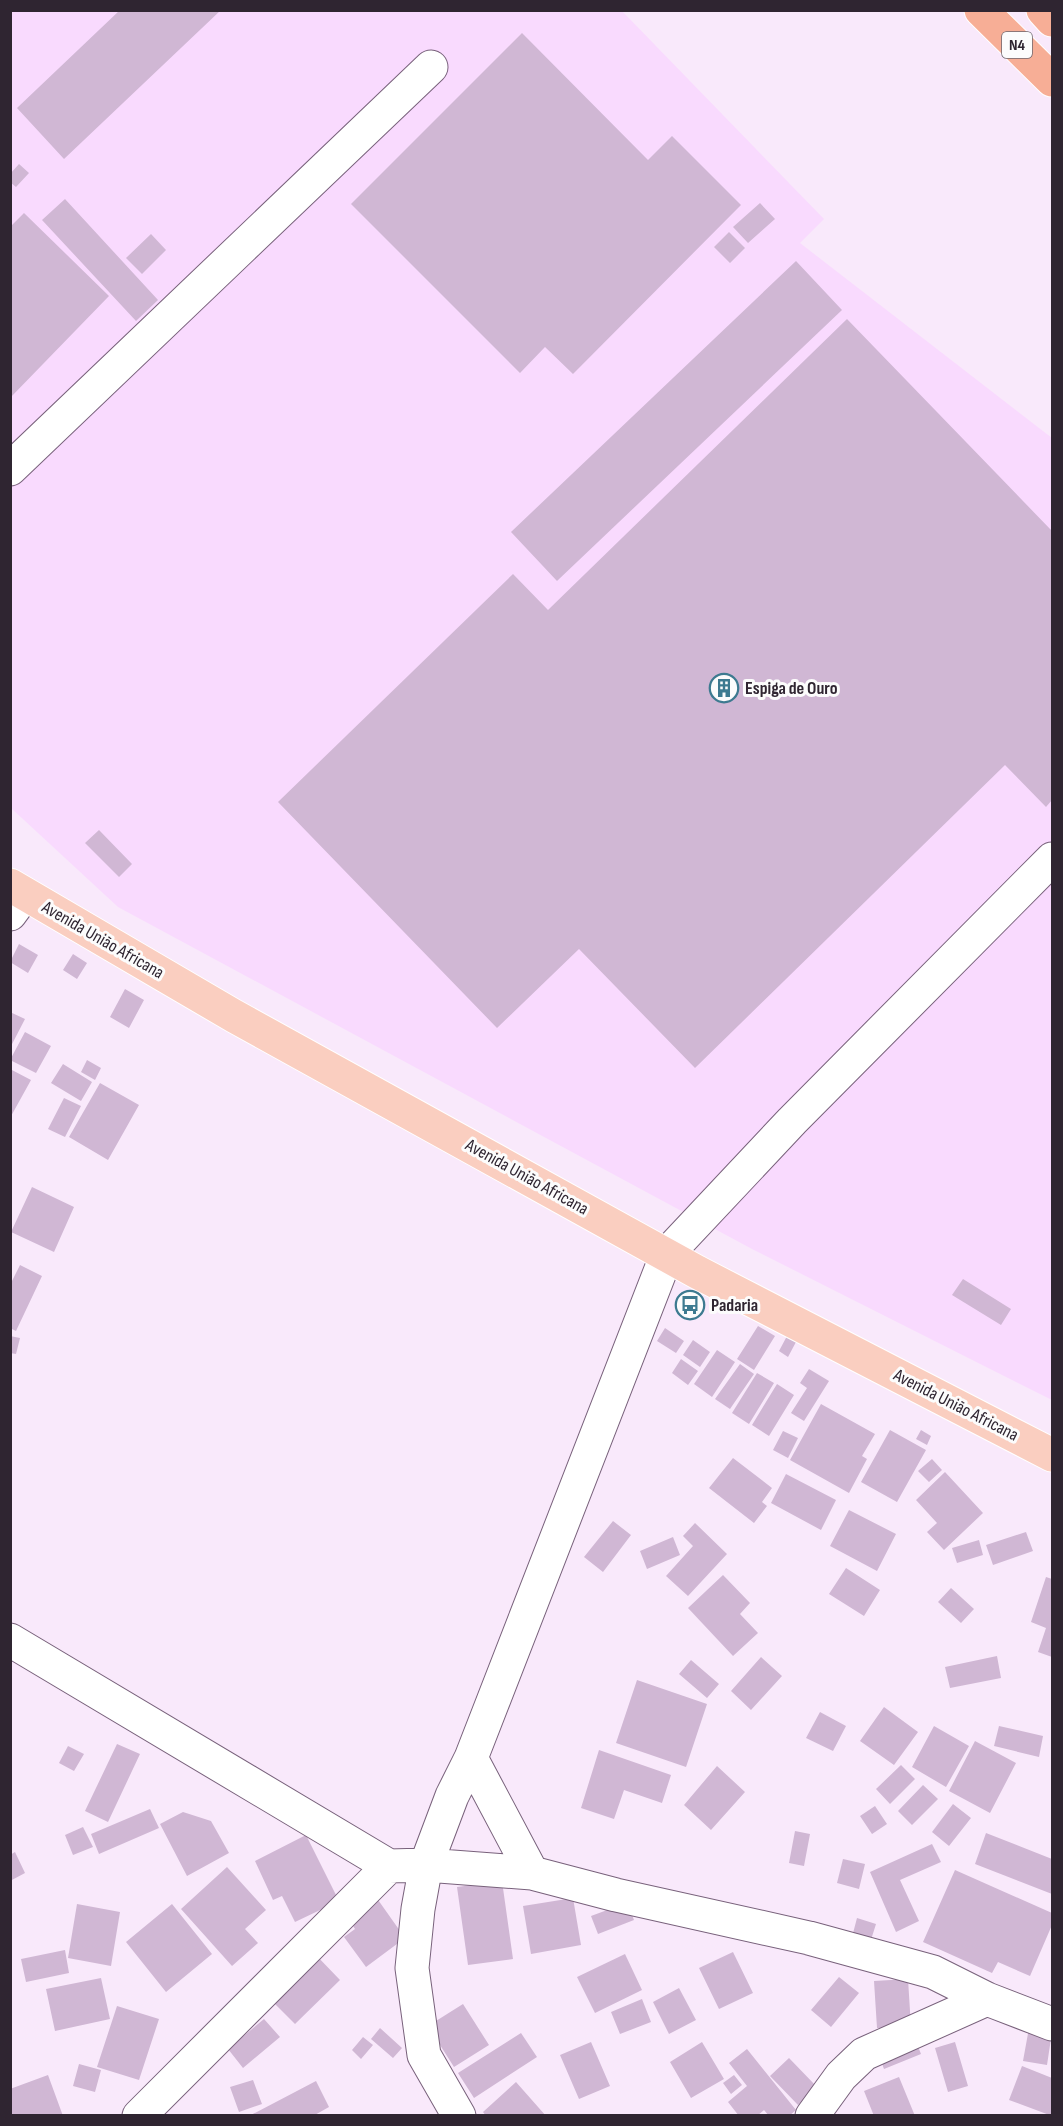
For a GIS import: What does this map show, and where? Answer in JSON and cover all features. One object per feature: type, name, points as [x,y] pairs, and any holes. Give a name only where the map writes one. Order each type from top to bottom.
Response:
[{"type":"highway","name":"N4","points":[[981,10],[1053,80]]},
{"type":"highway","name":"N4","points":[[1043,10],[1053,20]]},
{"type":"main road","name":"Avenida União Africana","points":[[15,898],[667,1254],[1053,1455]]},
{"type":"street","points":[[10,469],[431,67]]},
{"type":"street","points":[[459,2115],[424,2055],[412,1968],[418,1909],[426,1865],[452,1796],[471,1758],[667,1254],[792,1121],[1053,859]]},
{"type":"street","points":[[10,1640],[389,1866],[426,1865],[532,1873],[809,1938],[933,1972],[987,1999],[1053,2024]]},
{"type":"street","points":[[471,1758],[532,1873]]},
{"type":"street","points":[[139,2115],[389,1866]]},
{"type":"street","points":[[812,2115],[841,2076],[864,2054],[987,1999]]},
{"type":"shaded area","points":[[10,11],[622,11],[824,219],[800,243],[1052,438],[1052,1400],[752,1249],[118,907],[11,808]]},
{"type":"building","points":[[120,10],[221,10],[64,159],[17,108]]},
{"type":"building","points":[[522,33],[648,160],[672,136],[741,205],[573,374],[545,347],[520,373],[351,204]]},
{"type":"building","points":[[19,164],[29,173],[16,187],[10,182],[10,174]]},
{"type":"building","points":[[65,199],[158,300],[136,321],[42,220]]},
{"type":"building","points":[[760,203],[775,219],[748,243],[733,227]]},
{"type":"building","points":[[24,213],[109,296],[10,398],[10,227]]},
{"type":"building","points":[[729,232],[745,248],[730,263],[714,247]]},
{"type":"building","points":[[151,234],[166,250],[142,274],[126,258]]},
{"type":"building","points":[[796,261],[842,310],[557,581],[511,532]]},
{"type":"building","name":"Espiga de Ouro","points":[[847,319],[1052,531],[1052,800],[1046,807],[1005,765],[695,1068],[579,949],[497,1028],[278,802],[513,574],[548,610]]},
{"type":"building","points":[[99,830],[132,864],[119,877],[85,843]]},
{"type":"building","points":[[19,944],[38,955],[28,973],[10,962]]},
{"type":"building","points":[[73,954],[87,963],[77,979],[63,970]]},
{"type":"building","points":[[125,989],[144,1000],[129,1028],[110,1017]]},
{"type":"building","points":[[10,1012],[25,1019],[10,1048]]},
{"type":"building","points":[[25,1032],[51,1046],[36,1073],[10,1060]]},
{"type":"building","points":[[87,1060],[101,1068],[95,1080],[81,1072]]},
{"type":"building","points":[[63,1064],[92,1082],[81,1101],[51,1083]]},
{"type":"building","points":[[10,1069],[31,1080],[10,1118]]},
{"type":"building","points":[[100,1083],[139,1105],[108,1160],[69,1137]]},
{"type":"building","points":[[64,1098],[81,1106],[65,1137],[48,1129]]},
{"type":"building","points":[[32,1187],[74,1207],[54,1252],[11,1232]]},
{"type":"building","points":[[20,1265],[42,1276],[16,1331],[10,1328],[10,1285]]},
{"type":"building","points":[[963,1279],[1011,1309],[1001,1325],[952,1295]]},
{"type":"building","points":[[758,1326],[775,1336],[754,1370],[737,1359]]},
{"type":"building","points":[[665,1328],[684,1341],[676,1353],[657,1341]]},
{"type":"building","points":[[10,1336],[20,1338],[16,1354],[10,1353]]},
{"type":"building","points":[[787,1336],[796,1342],[788,1357],[779,1351]]},
{"type":"building","points":[[693,1340],[710,1352],[700,1367],[683,1355]]},
{"type":"building","points":[[717,1350],[735,1362],[712,1397],[694,1384]]},
{"type":"building","points":[[681,1359],[698,1371],[688,1385],[672,1373]]},
{"type":"building","points":[[740,1364],[754,1374],[730,1409],[715,1399]]},
{"type":"building","points":[[809,1369],[829,1381],[804,1421],[791,1413],[807,1388],[800,1383]]},
{"type":"building","points":[[757,1373],[774,1383],[749,1424],[732,1413]]},
{"type":"building","points":[[777,1384],[794,1395],[769,1436],[752,1425]]},
{"type":"building","points":[[821,1404],[875,1434],[862,1456],[867,1459],[849,1493],[790,1460]]},
{"type":"building","points":[[890,1430],[926,1450],[897,1502],[861,1482]]},
{"type":"building","points":[[921,1430],[931,1436],[927,1445],[916,1439]]},
{"type":"building","points":[[783,1431],[798,1438],[788,1458],[773,1450]]},
{"type":"building","points":[[733,1458],[772,1488],[762,1502],[767,1506],[754,1523],[709,1488]]},
{"type":"building","points":[[932,1459],[942,1470],[929,1482],[918,1471]]},
{"type":"building","points":[[945,1472],[983,1513],[944,1550],[927,1532],[937,1523],[916,1500]]},
{"type":"building","points":[[786,1474],[836,1500],[821,1530],[771,1503]]},
{"type":"building","points":[[849,1510],[896,1534],[877,1571],[830,1546]]},
{"type":"building","points":[[613,1521],[631,1535],[603,1572],[584,1557]]},
{"type":"building","points":[[695,1523],[727,1554],[688,1596],[666,1576],[693,1546],[683,1536]]},
{"type":"building","points":[[1026,1532],[1033,1551],[993,1565],[986,1545]]},
{"type":"building","points":[[673,1537],[680,1555],[647,1569],[640,1551]]},
{"type":"building","points":[[979,1540],[983,1555],[957,1563],[952,1548]]},
{"type":"building","points":[[846,1568],[880,1590],[864,1616],[829,1594]]},
{"type":"building","points":[[723,1575],[750,1603],[740,1614],[758,1633],[733,1656],[688,1608]]},
{"type":"building","points":[[1046,1577],[1052,1579],[1052,1657],[1038,1652],[1046,1628],[1031,1622]]},
{"type":"building","points":[[951,1588],[974,1609],[961,1623],[938,1602]]},
{"type":"building","points":[[997,1656],[1001,1678],[950,1688],[945,1667]]},
{"type":"building","points":[[761,1657],[782,1676],[751,1710],[731,1691]]},
{"type":"building","points":[[691,1660],[719,1684],[707,1698],[679,1674]]},
{"type":"building","points":[[637,1680],[707,1704],[686,1767],[616,1743]]},
{"type":"building","points":[[884,1707],[918,1732],[894,1765],[860,1741]]},
{"type":"building","points":[[820,1712],[846,1726],[833,1751],[806,1738]]},
{"type":"building","points":[[934,1726],[969,1746],[946,1787],[912,1767]]},
{"type":"building","points":[[999,1726],[1043,1736],[1039,1757],[994,1746]]},
{"type":"building","points":[[975,1741],[1016,1763],[990,1813],[949,1791]]},
{"type":"building","points":[[117,1744],[140,1754],[108,1822],[85,1811]]},
{"type":"building","points":[[68,1746],[84,1754],[74,1771],[59,1763]]},
{"type":"building","points":[[599,1750],[671,1775],[662,1803],[624,1790],[614,1819],[581,1808]]},
{"type":"building","points":[[901,1765],[915,1779],[890,1804],[876,1789]]},
{"type":"building","points":[[717,1766],[745,1792],[711,1830],[684,1805]]},
{"type":"building","points":[[923,1785],[938,1799],[912,1825],[898,1811]]},
{"type":"building","points":[[953,1804],[971,1818],[949,1846],[932,1832]]},
{"type":"building","points":[[875,1806],[887,1824],[872,1834],[860,1816]]},
{"type":"building","points":[[150,1809],[159,1828],[99,1854],[91,1834]]},
{"type":"building","points":[[183,1812],[211,1821],[229,1853],[187,1876],[160,1824]]},
{"type":"building","points":[[83,1827],[93,1847],[73,1855],[65,1835]]},
{"type":"building","points":[[795,1831],[810,1834],[804,1866],[789,1863]]},
{"type":"building","points":[[986,1833],[1052,1859],[1052,1894],[975,1864]]},
{"type":"building","points":[[306,1835],[339,1901],[295,1922],[282,1896],[273,1900],[255,1861]]},
{"type":"building","points":[[932,1844],[941,1862],[900,1880],[919,1921],[896,1932],[870,1872]]},
{"type":"building","points":[[15,1852],[25,1873],[10,1881],[10,1855]]},
{"type":"building","points":[[843,1859],[865,1864],[859,1889],[837,1883]]},
{"type":"building","points":[[227,1867],[266,1910],[245,1929],[258,1943],[232,1966],[181,1909]]},
{"type":"building","points":[[955,1870],[1052,1913],[1052,1925],[1030,1976],[998,1962],[992,1973],[923,1942]]},
{"type":"building","points":[[502,1881],[513,1959],[468,1965],[457,1887]]},
{"type":"building","points":[[376,1897],[405,1938],[366,1967],[344,1937],[355,1929],[348,1918]]},
{"type":"building","points":[[625,1897],[634,1920],[598,1934],[591,1916],[610,1909]]},
{"type":"building","points":[[573,1898],[581,1945],[531,1954],[523,1906]]},
{"type":"building","points":[[77,1904],[120,1912],[111,1966],[68,1958]]},
{"type":"building","points":[[172,1904],[212,1954],[166,1992],[126,1942]]},
{"type":"building","points":[[857,1918],[876,1924],[870,1943],[852,1937]]},
{"type":"building","points":[[65,1950],[69,1973],[26,1982],[21,1959]]},
{"type":"building","points":[[733,1952],[753,1993],[719,2009],[699,1968]]},
{"type":"building","points":[[314,1953],[340,1980],[295,2024],[268,1997]]},
{"type":"building","points":[[625,1954],[642,1990],[595,2013],[577,1977]]},
{"type":"building","points":[[839,1977],[859,1993],[831,2027],[811,2010]]},
{"type":"building","points":[[101,1978],[110,2019],[55,2031],[46,1989]]},
{"type":"building","points":[[908,1979],[911,2027],[877,2028],[874,1981]]},
{"type":"building","points":[[679,1988],[696,2020],[669,2034],[653,2002]]},
{"type":"building","points":[[642,1999],[651,2022],[620,2034],[611,2012]]},
{"type":"building","points":[[463,2004],[489,2045],[454,2067],[428,2026]]},
{"type":"building","points":[[117,2006],[159,2019],[139,2080],[97,2067]]},
{"type":"building","points":[[264,2019],[280,2037],[243,2068],[228,2049]]},
{"type":"building","points":[[380,2028],[402,2048],[393,2058],[371,2039]]},
{"type":"building","points":[[1029,2028],[1052,2032],[1047,2065],[1023,2061]]},
{"type":"building","points":[[521,2033],[537,2057],[474,2098],[458,2073]]},
{"type":"building","points":[[363,2037],[373,2045],[361,2059],[352,2050]]},
{"type":"building","points":[[915,2039],[921,2054],[884,2069],[878,2053]]},
{"type":"building","points":[[591,2042],[610,2086],[579,2099],[560,2055]]},
{"type":"building","points":[[702,2042],[724,2079],[691,2098],[670,2062]]},
{"type":"building","points":[[955,2042],[968,2086],[948,2092],[935,2048]]},
{"type":"building","points":[[747,2049],[796,2110],[789,2116],[769,2116],[764,2110],[757,2116],[739,2116],[728,2102],[747,2086],[729,2063]]},
{"type":"building","points":[[789,2058],[817,2087],[798,2105],[770,2076]]},
{"type":"building","points":[[79,2064],[101,2070],[95,2092],[73,2086]]},
{"type":"building","points":[[1022,2066],[1052,2078],[1052,2116],[1009,2100]]},
{"type":"building","points":[[48,2075],[63,2116],[10,2116],[10,2089]]},
{"type":"building","points":[[734,2075],[742,2085],[731,2094],[723,2083]]},
{"type":"building","points":[[899,2077],[915,2116],[874,2116],[864,2091]]},
{"type":"building","points":[[253,2080],[262,2104],[239,2112],[230,2087]]},
{"type":"building","points":[[316,2081],[329,2107],[313,2116],[249,2116]]},
{"type":"building","points":[[516,2082],[546,2116],[486,2116],[483,2112]]},
{"type":"place","name":"Espiga de Ouro","points":[[724,688]]},
{"type":"place","name":"Padaria","points":[[690,1305]]}]
